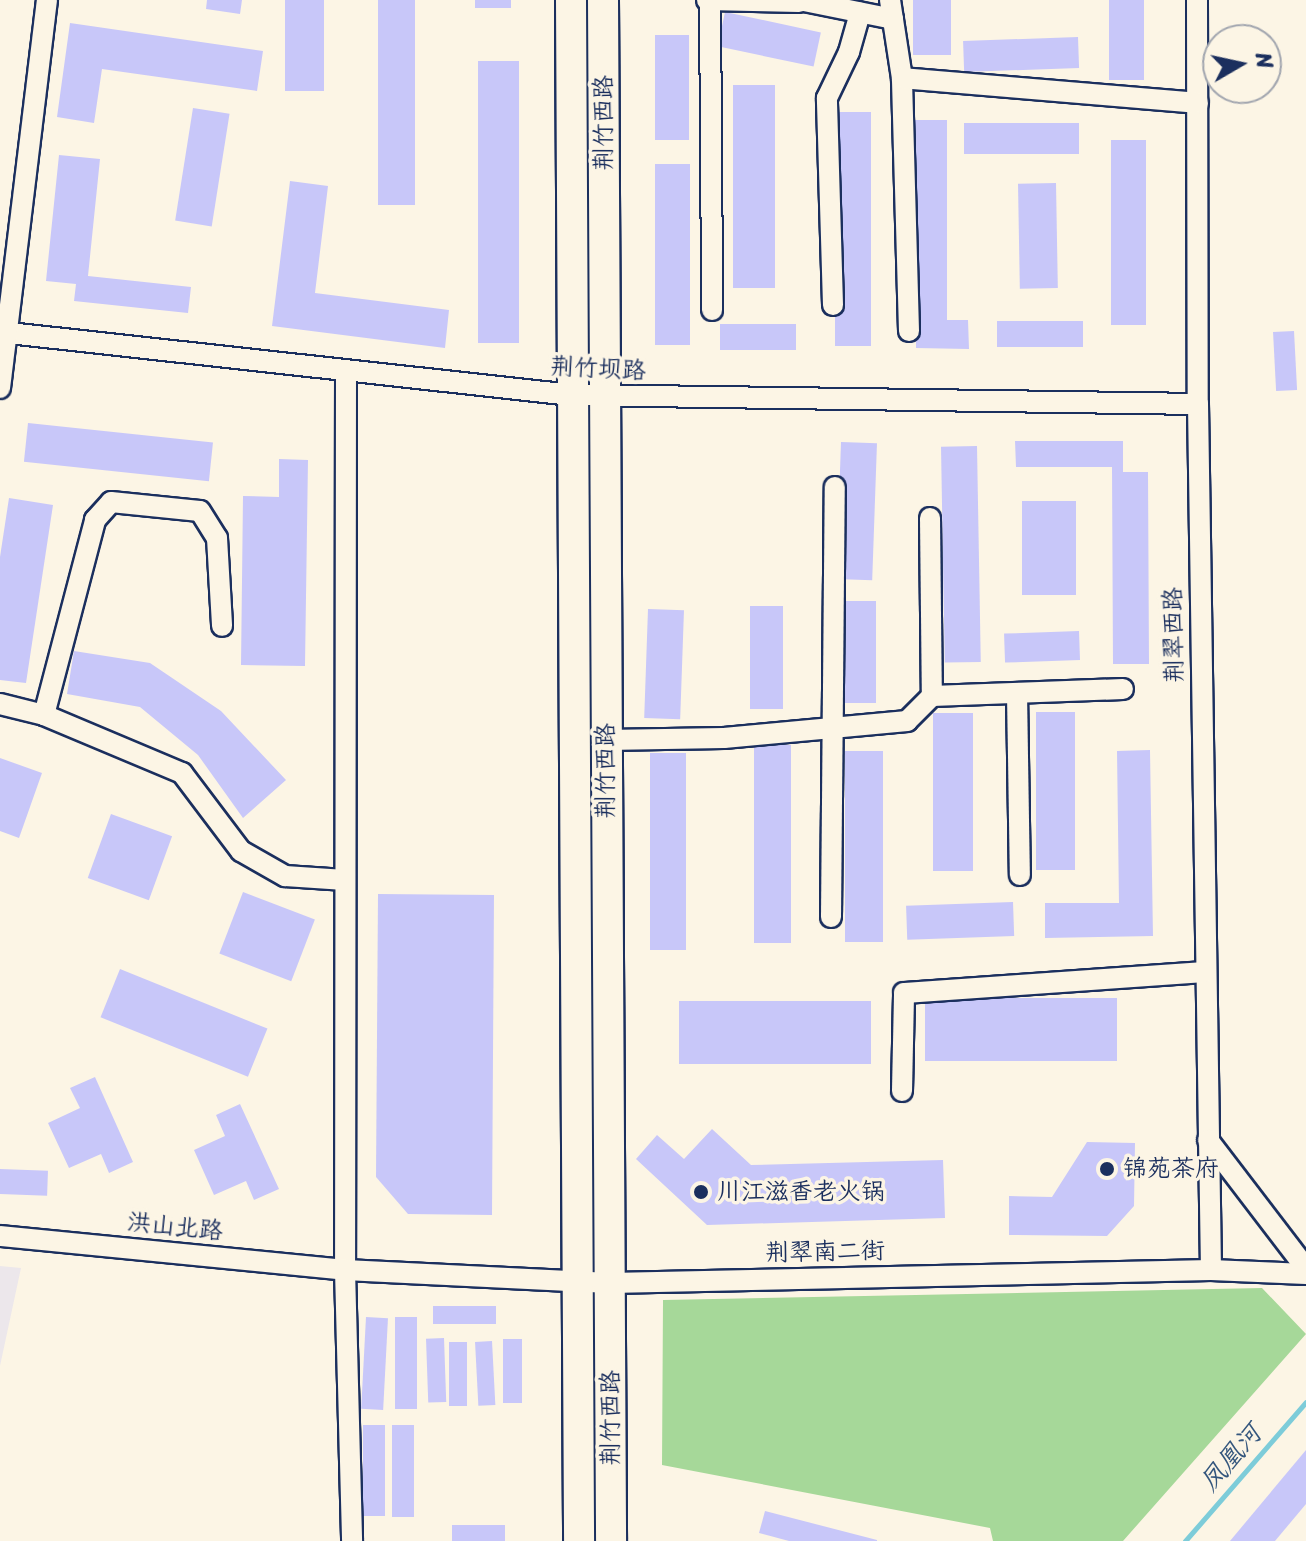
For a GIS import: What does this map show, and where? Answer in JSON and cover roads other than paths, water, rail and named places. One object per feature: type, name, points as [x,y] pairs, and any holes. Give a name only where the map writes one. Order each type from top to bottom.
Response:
[{"type":"main road","name":"荆竹西路","points":[[571,0],[579,1541]]},
{"type":"main road","name":"荆竹西路","points":[[603,0],[611,1541]]},
{"type":"street","points":[[0,388],[1,337],[47,0]]},
{"type":"street","points":[[712,310],[709,0],[799,1],[860,13],[892,9],[902,78],[909,331]]},
{"type":"street","name":"荆翠西路","points":[[1197,0],[1198,404],[1211,1270]]},
{"type":"street","points":[[833,305],[827,98],[849,52],[860,13]]},
{"type":"street","points":[[902,78],[1198,103]]},
{"type":"street","name":"荆竹坝路","points":[[1,337],[605,397],[1198,404]]},
{"type":"street","points":[[346,373],[345,1270],[352,1541]]},
{"type":"street","points":[[831,917],[836,728],[835,487]]},
{"type":"street","points":[[44,715],[95,520],[111,502],[200,511],[217,538],[222,626]]},
{"type":"street","points":[[930,518],[932,696]]},
{"type":"street","points":[[606,740],[724,738],[907,721],[932,696],[1123,689]]},
{"type":"street","points":[[1017,693],[1020,875]]},
{"type":"street","points":[[0,704],[44,715],[182,773],[241,851],[285,876],[345,880]]},
{"type":"street","points":[[902,1091],[904,993],[1205,972]]},
{"type":"street","points":[[1208,1140],[1306,1271]]},
{"type":"street","name":"洪山北路","points":[[0,1236],[345,1270]]},
{"type":"street","name":"荆翠南二街","points":[[345,1270],[610,1283],[1211,1270],[1306,1271]]},
{"type":"waterway","name":"凤凰河","points":[[1185,1541],[1306,1402]]},
{"type":"place","name":"锦苑茶府","points":[[1107,1169]]},
{"type":"place","name":"川江滋香老火锅","points":[[701,1192]]}]
